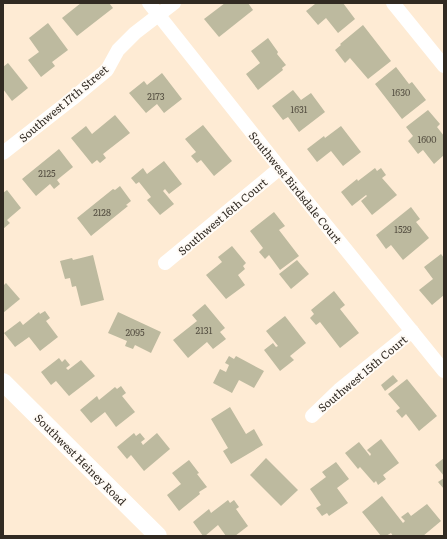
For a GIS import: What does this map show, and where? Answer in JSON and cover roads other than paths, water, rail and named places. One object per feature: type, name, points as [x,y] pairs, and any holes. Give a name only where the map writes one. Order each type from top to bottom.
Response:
[{"type":"street","name":"Southwest Birdsdale Court","points":[[149,3],[444,371]]},
{"type":"street","name":"Southwest 17th Street","points":[[3,153],[107,70],[118,50],[135,33],[174,3]]},
{"type":"street","points":[[393,3],[444,66]]},
{"type":"street","name":"Southwest 16th Court","points":[[165,263],[280,168]]},
{"type":"street","name":"Southwest 15th Court","points":[[312,416],[339,390],[412,331]]},
{"type":"street","name":"Southwest Heiney Road","points":[[3,382],[158,536]]}]
